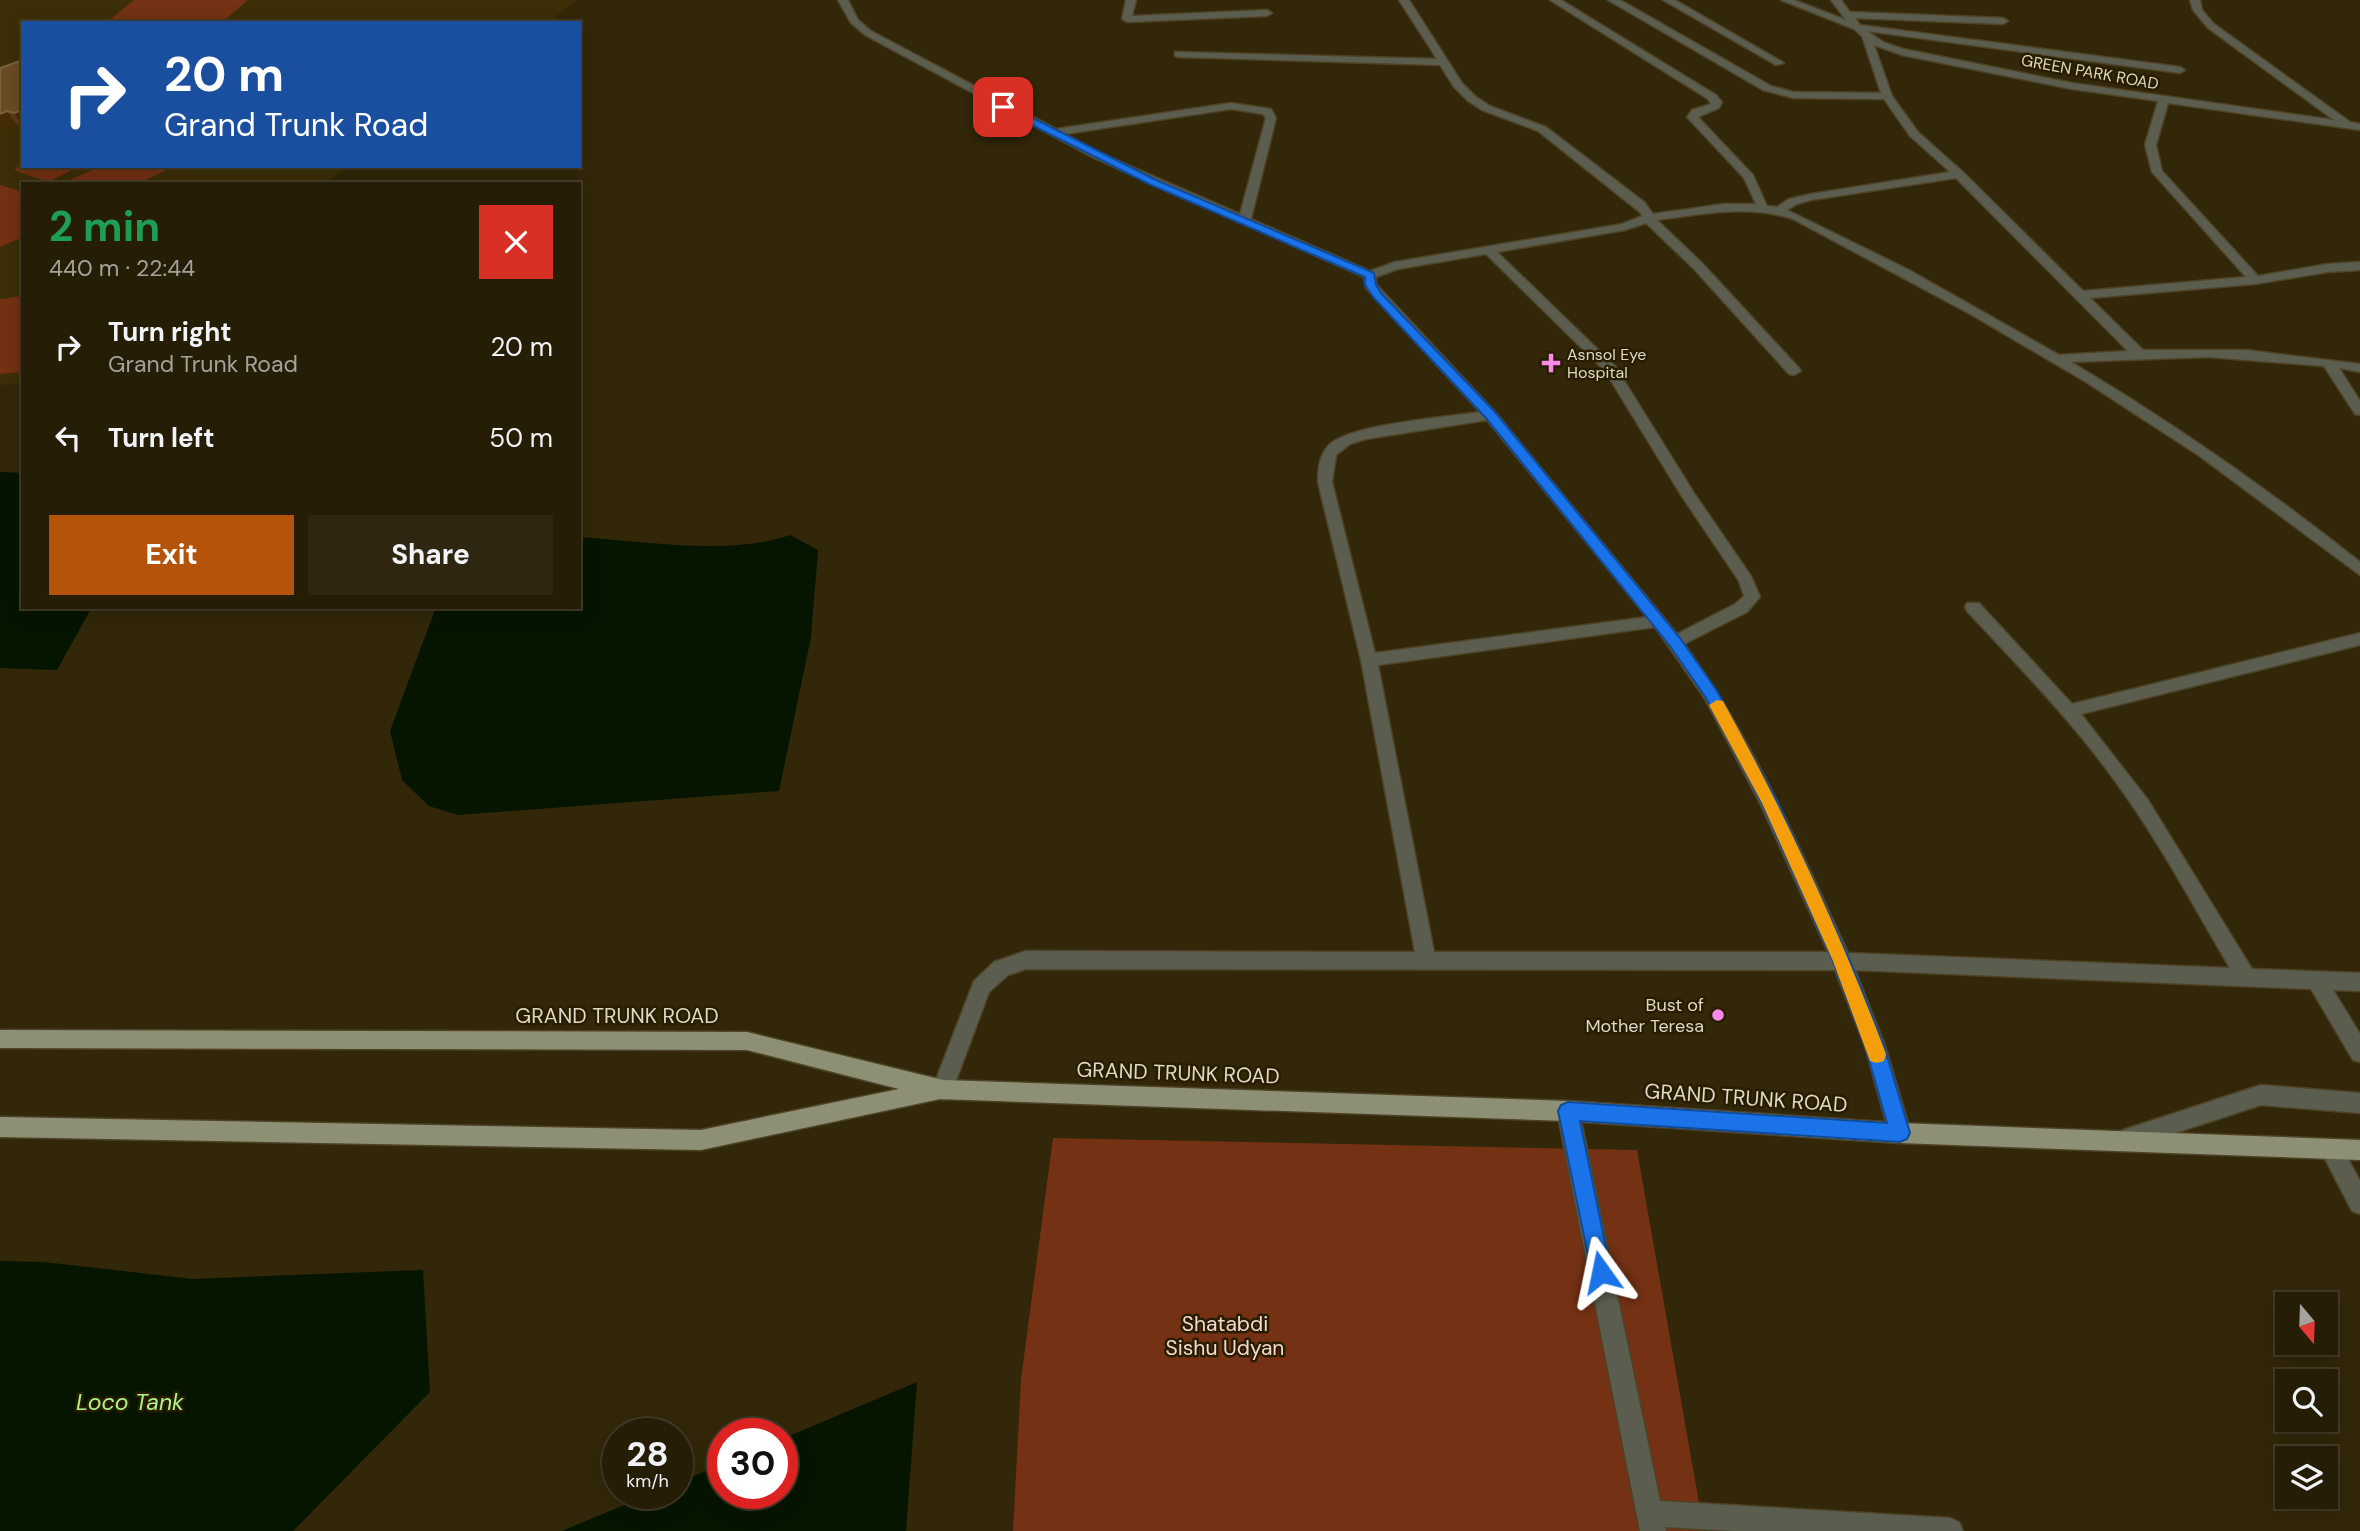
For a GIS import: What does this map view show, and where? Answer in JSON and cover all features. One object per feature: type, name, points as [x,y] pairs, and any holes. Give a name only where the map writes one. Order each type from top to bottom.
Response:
[{"type":"main road","name":"GRAND TRUNK ROAD","points":[[0,1039],[747,1041],[943,1090],[1568,1111],[1900,1133],[2360,1150]]},
{"type":"main road","points":[[0,1127],[701,1140],[943,1090]]},
{"type":"street","points":[[843,0],[854,21],[867,33],[1052,133],[1244,222],[1370,275],[1395,266],[1625,227],[1648,218],[1762,206],[1780,210],[1919,280],[2055,359],[2170,431],[2360,570]]},
{"type":"street","points":[[1131,0],[1127,19],[1267,13]]},
{"type":"street","points":[[1242,0],[1244,13]]},
{"type":"street","points":[[1404,0],[1458,85],[1472,99],[1542,128],[1640,204],[1647,212],[1648,218],[1698,266],[1794,371]]},
{"type":"street","points":[[1555,0],[1712,97],[1717,102],[1715,106],[1696,112],[1692,117],[1749,177],[1762,206]]},
{"type":"street","points":[[1613,0],[1767,88],[1793,95],[1887,96]]},
{"type":"street","points":[[1668,0],[1779,63]]},
{"type":"street","points":[[1786,0],[1856,27],[2180,70]]},
{"type":"street","points":[[2195,0],[2198,10],[2211,26],[2348,126]]},
{"type":"street","points":[[1838,3],[1915,6]]},
{"type":"street","name":"GREEN PARK ROAD","points":[[1838,3],[1856,27],[1880,47],[2073,86],[2360,127]]},
{"type":"street","points":[[1847,15],[2003,21]]},
{"type":"street","points":[[1866,37],[1887,96],[1914,134],[1959,174],[2139,354]]},
{"type":"street","points":[[1178,54],[1443,62]]},
{"type":"street","points":[[2164,100],[2148,149],[2150,160],[2157,172],[2255,281]]},
{"type":"street","points":[[1052,133],[1231,106],[1267,111],[1270,118],[1244,222]]},
{"type":"street","points":[[1780,210],[1793,201],[1811,197],[1959,174]]},
{"type":"street","points":[[1487,249],[1610,369],[1688,495],[1746,580],[1752,597],[1741,608],[1675,642]]},
{"type":"street","points":[[2081,296],[2255,281],[2328,268],[2360,267]]},
{"type":"street","points":[[1370,275],[1370,285],[1378,296],[1490,415],[1659,621],[1712,695],[1769,803],[1842,961],[1875,1046],[1900,1133]]},
{"type":"street","points":[[2055,359],[2190,351],[2253,354],[2360,368]]},
{"type":"street","points":[[2329,363],[2360,411]]},
{"type":"street","points":[[1426,960],[1369,660],[1325,482],[1326,460],[1337,445],[1358,436],[1490,415]]},
{"type":"street","points":[[1973,607],[2069,711],[2141,805],[2247,978]]},
{"type":"street","points":[[1369,660],[1659,621]]},
{"type":"street","points":[[2069,711],[2360,639]]},
{"type":"street","points":[[943,1090],[981,987],[1000,968],[1026,960],[1842,961],[2360,982]]},
{"type":"street","points":[[2317,981],[2360,1053]]},
{"type":"street","points":[[2119,1141],[2261,1095],[2360,1103]]},
{"type":"street","points":[[1568,1111],[1651,1522],[1950,1531]]},
{"type":"street","points":[[2331,1149],[2360,1203]]},
{"type":"shaded area","points":[[0,0],[576,0],[550,21],[21,21],[21,168],[348,168],[327,182],[21,182],[21,384],[0,385]]},
{"type":"green space","points":[[134,0],[248,0],[223,21],[108,21]]},
{"type":"green space","points":[[21,165],[21,168],[76,168],[48,182],[14,170]]},
{"type":"green space","points":[[97,168],[171,168],[141,182],[65,182]]},
{"type":"green space","points":[[0,185],[21,191],[21,238],[0,247]]},
{"type":"green space","points":[[21,296],[21,372],[0,374],[0,299]]},
{"type":"green space","name":"Shatabdi Sishu Udyan","points":[[1053,1138],[1637,1150],[1704,1531],[1013,1531],[1021,1379]]},
{"type":"water","points":[[0,472],[21,473],[21,609],[91,609],[57,670],[0,668]]},
{"type":"water","points":[[790,535],[818,550],[811,637],[779,791],[458,815],[429,806],[402,780],[390,731],[435,609],[581,609],[581,537],[714,546],[767,541]]},
{"type":"water","name":"Loco Tank","points":[[0,1261],[44,1262],[193,1279],[423,1270],[430,1392],[293,1531],[0,1531]]},
{"type":"water","points":[[917,1382],[906,1531],[562,1531],[615,1509],[693,1509],[693,1476],[707,1471],[707,1509],[798,1509],[798,1432]]},
{"type":"building","points":[[21,61],[21,111],[0,114],[0,68]]},
{"type":"slow traffic","points":[[1717,705],[1769,803],[1842,961],[1877,1054]]},
{"type":"place","name":"Asnsol Eye Hospital","points":[[1551,363]]},
{"type":"place","name":"Bust of Mother Teresa","points":[[1718,1015]]},
{"type":"route","points":[[1003,107],[1153,182],[1370,275],[1370,285],[1378,296],[1490,415],[1675,642],[1712,695],[1769,803],[1842,961],[1875,1046],[1900,1133],[1568,1111],[1601,1272]]}]
